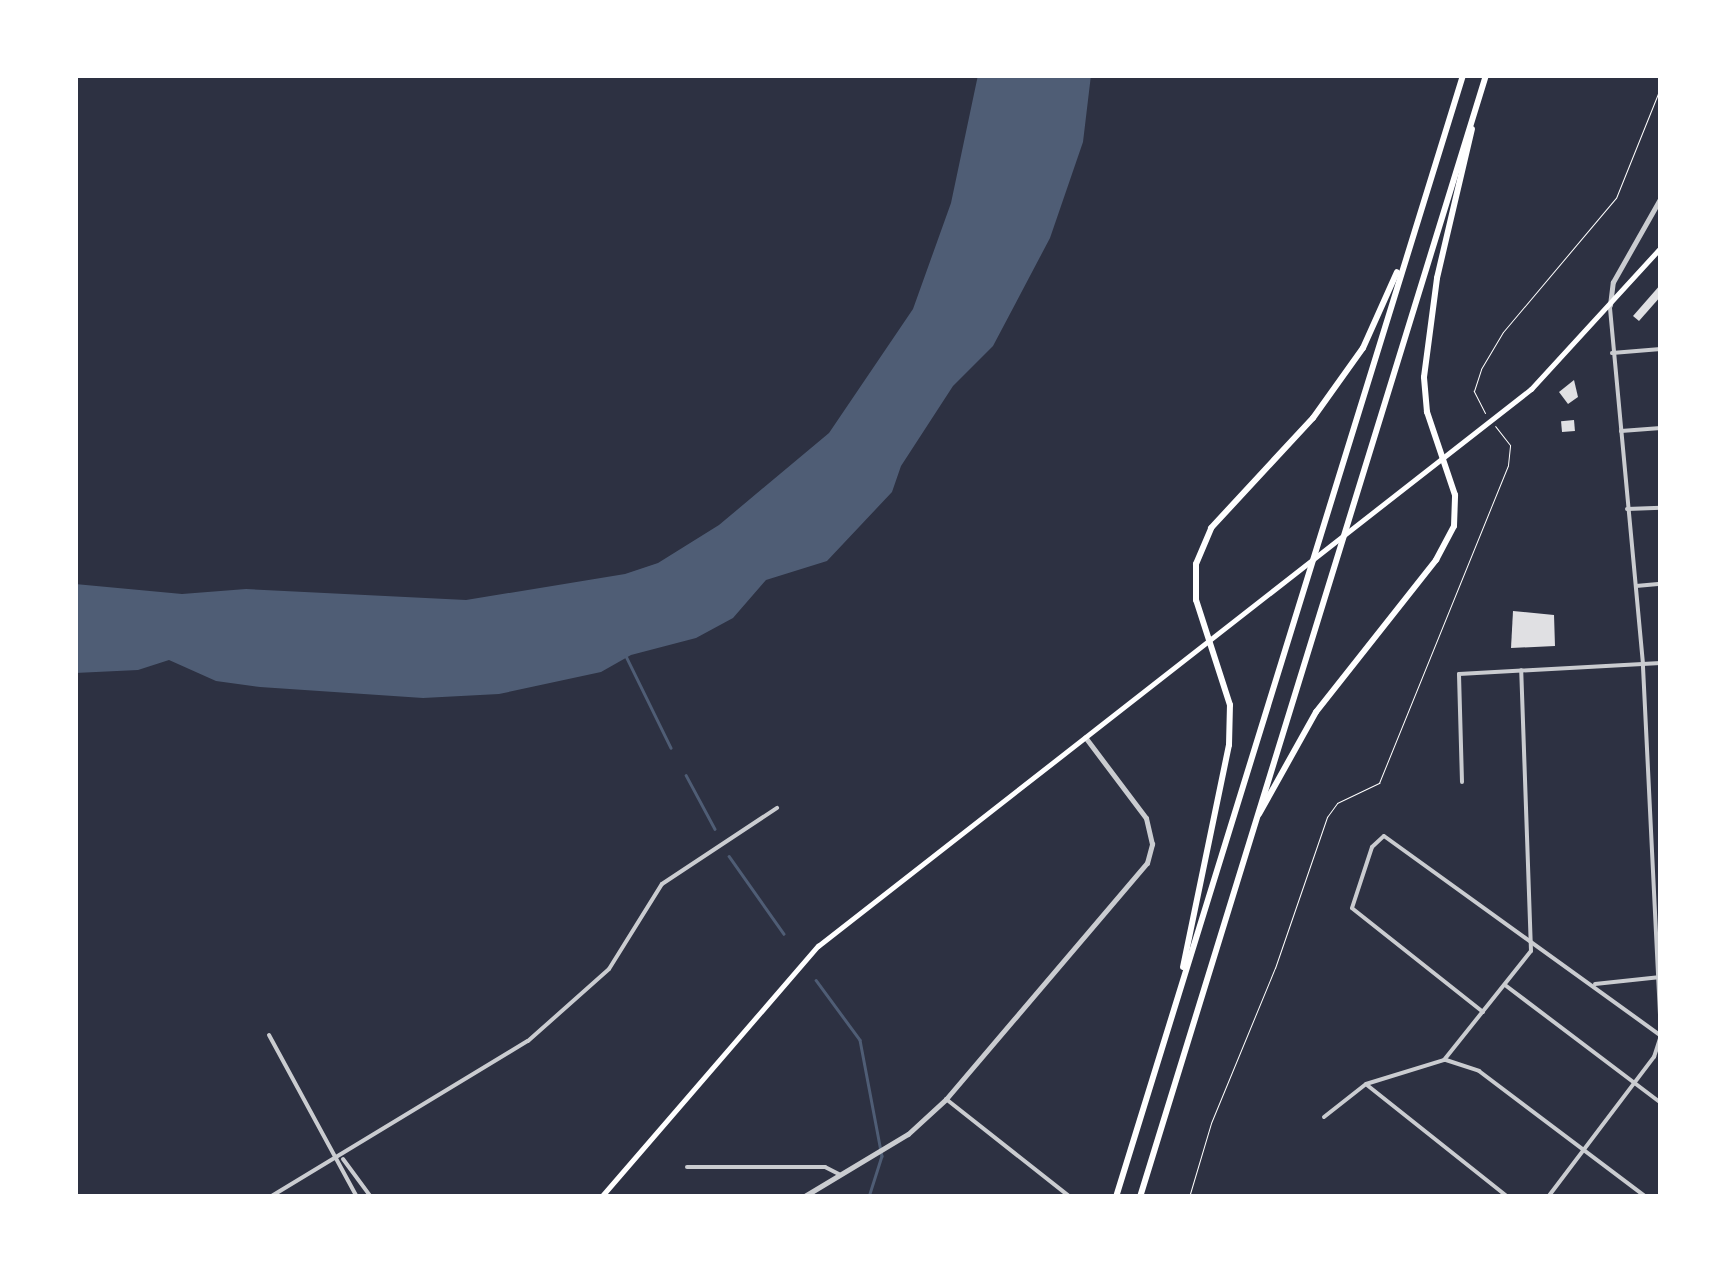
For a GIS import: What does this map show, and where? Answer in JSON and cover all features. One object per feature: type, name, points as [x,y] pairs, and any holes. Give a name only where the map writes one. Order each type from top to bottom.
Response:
[{"type":"highway","points":[[1116,1197],[1463,75]]},
{"type":"highway","points":[[1140,1197],[1486,75]]},
{"type":"highway","points":[[1256,819],[1316,712],[1450,540],[1455,496],[1446,456],[1426,412],[1424,376],[1437,278],[1470,154],[1474,110]]},
{"type":"highway","points":[[1182,978],[1229,744],[1230,704],[1207,641],[1196,564],[1211,528],[1339,383],[1364,348],[1408,249]]},
{"type":"main road","points":[[602,1197],[818,946],[1550,372],[1661,247]]},
{"type":"street","points":[[1548,1197],[1634,1082],[1661,1035],[1643,664],[1610,304],[1613,282],[1661,197]]},
{"type":"street","points":[[1612,352],[1661,349]]},
{"type":"street","points":[[1620,432],[1661,428]]},
{"type":"street","points":[[1628,510],[1661,508]]},
{"type":"street","points":[[1635,586],[1661,584]]},
{"type":"street","points":[[1462,782],[1459,674],[1661,664]]},
{"type":"street","points":[[1444,1060],[1535,942],[1522,670]]},
{"type":"street","points":[[803,1197],[888,1147],[946,1099],[1147,863],[1152,844],[1146,818],[1085,737]]},
{"type":"street","points":[[270,1197],[487,1070],[568,1010],[609,970],[662,884],[777,808]]},
{"type":"street","points":[[1483,1012],[1352,908],[1372,847],[1391,836],[1661,1035]]},
{"type":"street","points":[[1595,984],[1660,976]]},
{"type":"street","points":[[1504,984],[1661,1103]]},
{"type":"street","points":[[269,1035],[340,1156],[371,1197]]},
{"type":"street","points":[[1324,1117],[1366,1084],[1444,1060],[1479,1070],[1646,1197]]},
{"type":"street","points":[[1366,1084],[1508,1197]]},
{"type":"street","points":[[946,1099],[1070,1197]]},
{"type":"street","points":[[340,1156],[357,1197]]},
{"type":"street","points":[[686,1168],[825,1166],[839,1174]]},
{"type":"path","points":[[1478,404],[1476,380],[1495,344],[1616,198],[1661,86]]},
{"type":"path","points":[[1189,1197],[1210,1123],[1275,968],[1327,817],[1344,798],[1379,783],[1508,465],[1505,440]]},
{"type":"water","points":[[978,75],[1091,75],[1083,142],[1050,238],[993,346],[953,386],[901,466],[892,492],[827,561],[766,580],[733,618],[696,638],[631,655],[601,672],[499,694],[423,698],[260,687],[216,681],[169,660],[138,670],[75,673],[75,584],[182,594],[246,589],[466,600],[625,574],[658,563],[719,525],[829,433],[913,309],[951,203]]},
{"type":"building","points":[[1661,284],[1661,296],[1639,321],[1633,316]]},
{"type":"building","points":[[1574,380],[1578,397],[1568,404],[1559,392]]},
{"type":"building","points":[[1574,420],[1575,431],[1562,432],[1561,421]]},
{"type":"building","points":[[1513,611],[1554,615],[1555,646],[1511,648]]},
{"type":"waterway","points":[[626,656],[671,748]]},
{"type":"waterway","points":[[686,775],[715,829]]},
{"type":"waterway","points":[[729,856],[784,934]]},
{"type":"waterway","points":[[816,980],[860,1040],[882,1156],[869,1197]]}]
